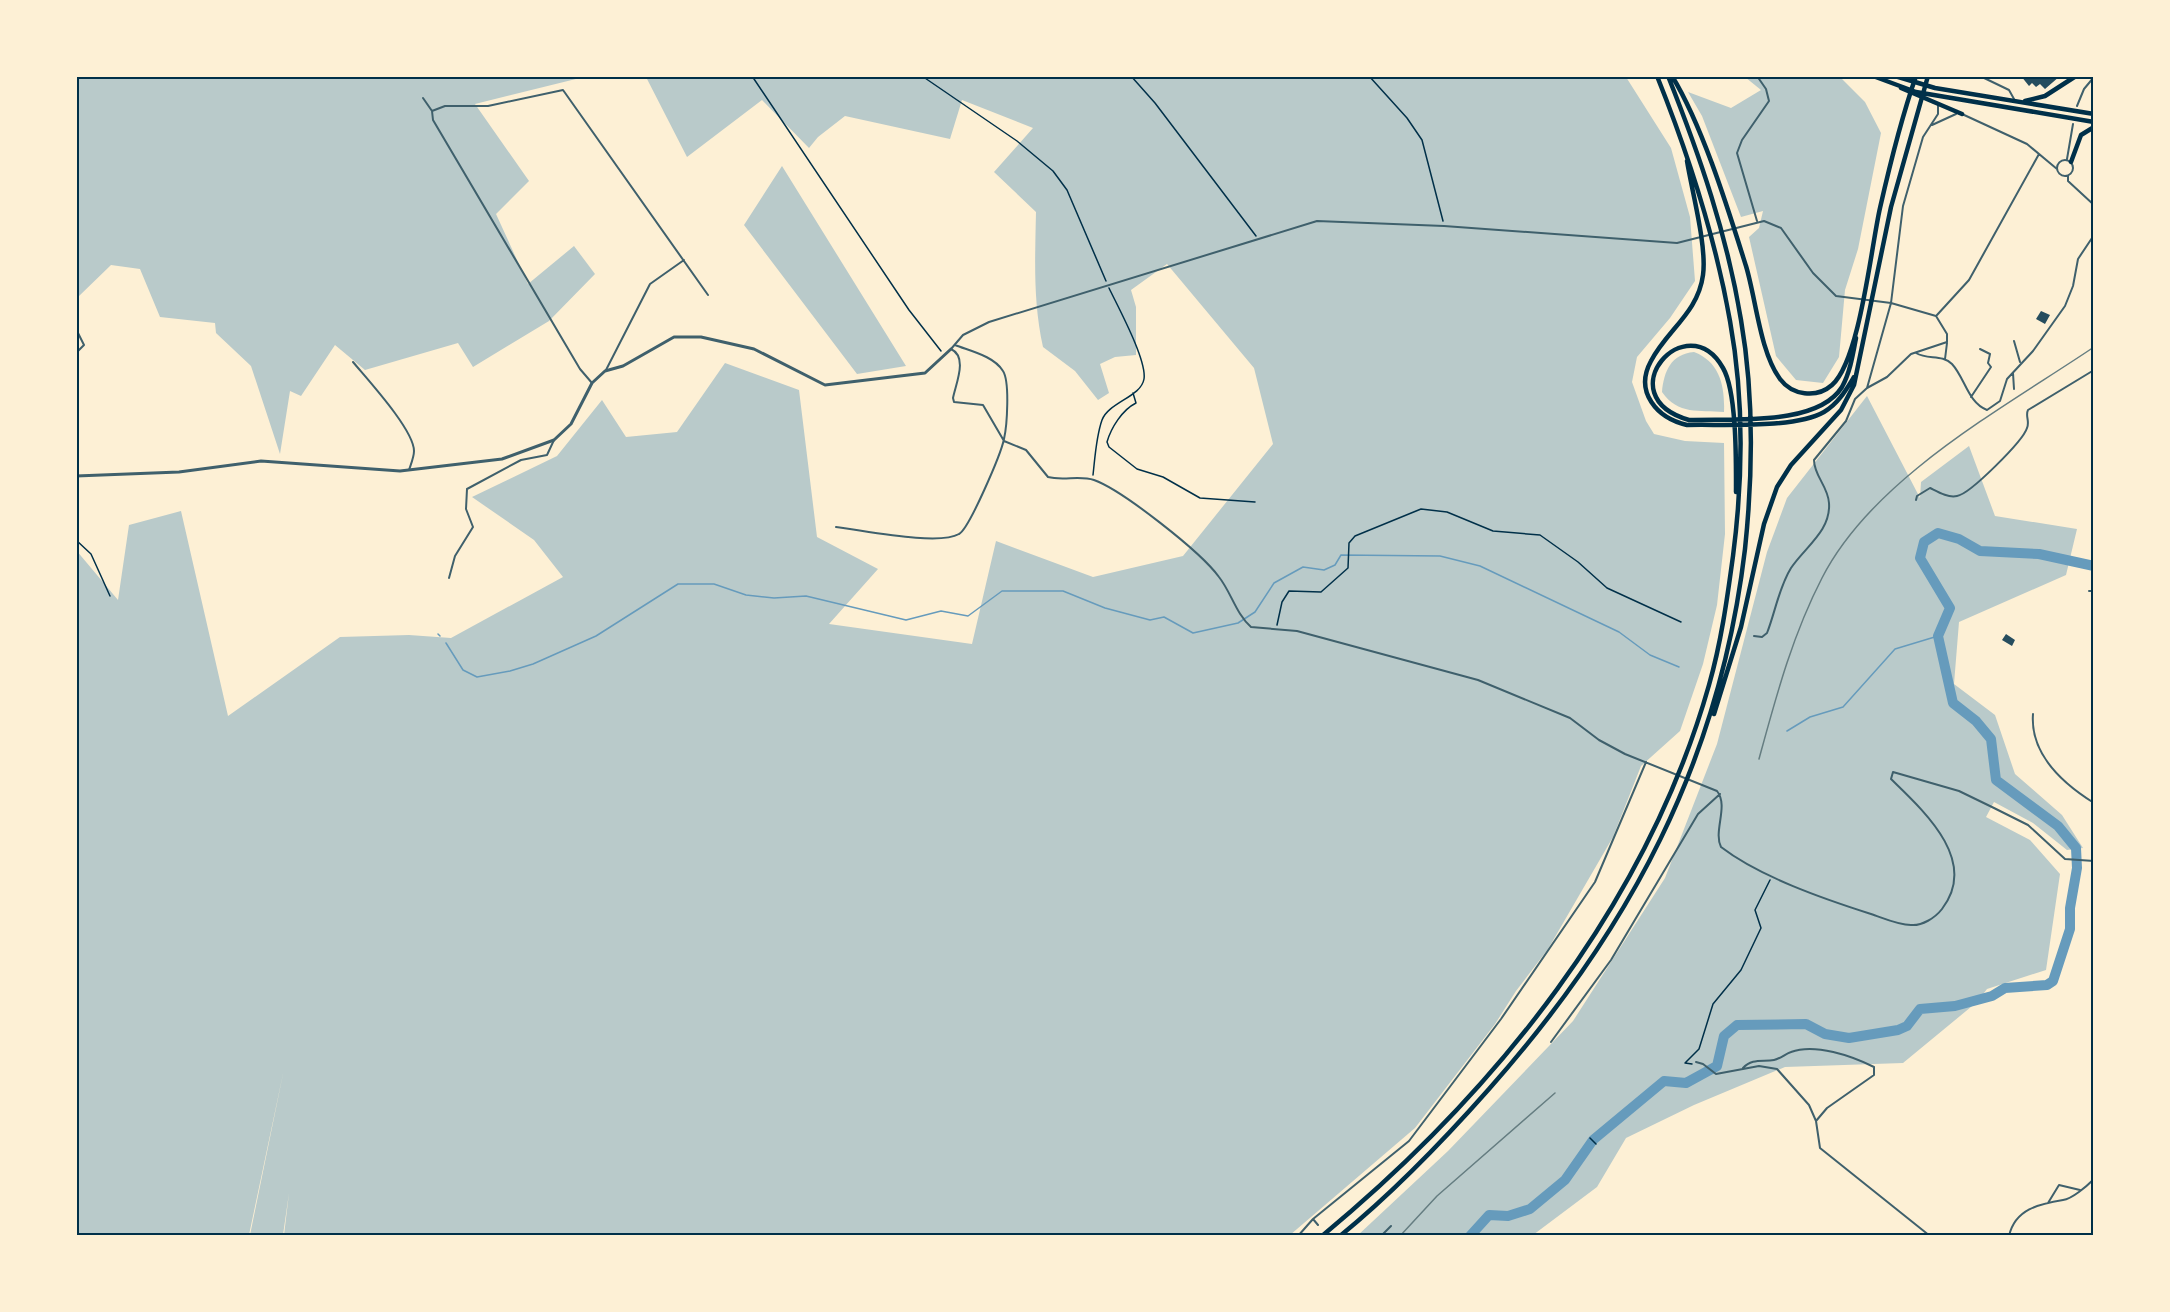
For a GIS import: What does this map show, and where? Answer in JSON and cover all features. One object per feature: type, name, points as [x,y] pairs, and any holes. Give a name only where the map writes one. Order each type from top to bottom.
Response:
[{"type":"highway","points":[[1322,1236],[1377,1188],[1454,1113],[1542,1007],[1618,898],[1654,831],[1680,771],[1709,685],[1727,599],[1736,530],[1739,458],[1738,390],[1731,323],[1704,202],[1657,76]]},
{"type":"highway","points":[[1670,76],[1698,129],[1746,267],[1769,356],[1780,380],[1798,392],[1808,394],[1826,390],[1834,383],[1847,359],[1860,312]]},
{"type":"highway","points":[[1670,76],[1716,208],[1742,323],[1749,390],[1751,456],[1748,522],[1739,599],[1709,724]]},
{"type":"highway","points":[[1873,76],[1916,92],[2094,122]]},
{"type":"highway","points":[[1895,76],[1917,84],[2094,114]]},
{"type":"highway","points":[[1739,458],[1730,389],[1724,368],[1709,352],[1691,345],[1667,354],[1658,363],[1652,385],[1661,405],[1675,416],[1689,420],[1793,415],[1812,411],[1842,387],[1851,365],[1880,208],[1916,76]]},
{"type":"highway","points":[[1340,1236],[1462,1119],[1554,1014],[1609,933],[1664,836],[1717,706],[1741,627],[1764,524],[1777,487],[1791,465],[1841,410],[1854,385],[1891,207],[1928,76]]},
{"type":"highway","points":[[2022,102],[2045,96],[2076,76]]},
{"type":"highway","points":[[1899,87],[1905,93],[1962,114]]},
{"type":"highway","points":[[2069,160],[2081,135],[2094,127]]},
{"type":"highway","points":[[1684,147],[1703,257],[1703,274],[1694,305],[1651,360],[1647,372],[1647,392],[1655,409],[1672,422],[1687,425],[1793,422],[1815,416],[1835,404],[1856,372]]},
{"type":"street","points":[[1756,221],[1737,159],[1742,140],[1769,101],[1766,89],[1757,76]]},
{"type":"street","points":[[1980,76],[2009,90],[2014,100]]},
{"type":"street","points":[[2077,106],[2084,89],[2094,77]]},
{"type":"street","points":[[432,111],[445,106],[488,106],[563,90],[708,295]]},
{"type":"street","points":[[423,98],[432,111],[433,120],[574,359],[592,383]]},
{"type":"street","points":[[1867,388],[1891,303],[1903,206],[1923,137],[1938,114],[1938,104]]},
{"type":"street","points":[[1930,126],[1947,117],[1962,114],[2011,136],[2039,154],[2062,176],[2068,176]]},
{"type":"street","points":[[2073,124],[2069,160],[2073,170],[2068,176],[2068,181],[2094,205]]},
{"type":"street","points":[[1936,316],[1974,272],[2039,154]]},
{"type":"street","points":[[2057,169],[2059,162],[2069,160]]},
{"type":"street","points":[[606,371],[623,366],[674,338],[687,336],[726,341],[754,349],[825,385],[925,374],[963,335],[989,322],[1317,222],[1444,226],[1677,243],[1756,221],[1776,224],[1825,288],[1836,296],[1891,303],[1936,316],[1947,334],[1945,358]]},
{"type":"street","points":[[1916,353],[1945,358],[1955,368],[1971,397],[1987,410],[2000,401],[2007,379],[2020,362],[2033,351],[2065,306],[2073,286],[2078,259],[2094,235]]},
{"type":"street","points":[[449,578],[455,556],[474,524],[466,509],[467,489],[520,460],[547,454],[554,440],[571,424],[592,383],[606,371],[650,284],[684,261]]},
{"type":"street","points":[[76,329],[84,345],[76,353]]},
{"type":"street","points":[[2014,341],[2020,362]]},
{"type":"street","points":[[1754,636],[1762,637],[1767,633],[1791,568],[1809,550],[1828,516],[1827,489],[1814,467],[1814,460],[1846,422],[1856,399],[1867,388],[1887,377],[1916,353],[1947,342]]},
{"type":"street","points":[[836,527],[937,539],[957,536],[969,525],[1004,441],[1006,422],[1004,373],[991,360],[955,345]]},
{"type":"street","points":[[951,349],[960,357],[953,400],[983,405],[1004,441],[1026,450],[1048,477],[1093,479],[1116,491],[1189,547],[1218,575],[1242,618],[1256,629],[1297,631],[1485,682],[1570,718],[1604,743],[1720,794]]},
{"type":"street","points":[[1971,397],[1991,367],[1988,363],[1990,354],[1980,349]]},
{"type":"street","points":[[353,362],[383,397],[412,439],[414,452],[409,470]]},
{"type":"street","points":[[1916,500],[1917,496],[1930,488],[1946,495],[1956,496],[1965,493],[2002,460],[2026,431],[2028,410],[2094,370]]},
{"type":"street","points":[[2013,373],[2014,389]]},
{"type":"street","points":[[76,476],[179,472],[261,461],[409,470],[502,459],[554,440]]},
{"type":"street","points":[[2088,591],[2094,591]]},
{"type":"street","points":[[2033,714],[2033,734],[2048,763],[2060,777],[2094,803]]},
{"type":"street","points":[[1298,1236],[1313,1219],[1409,1141],[1501,1020],[1595,882],[1612,848],[1646,762]]},
{"type":"street","points":[[1720,794],[1720,845],[1814,896],[1912,926],[1922,924],[1939,912],[1954,888],[1956,879],[1953,860],[1947,845],[1919,808],[1891,779],[1892,773],[1904,773],[1968,795],[2028,825],[2062,857],[2094,861]]},
{"type":"street","points":[[1551,1042],[1611,960],[1698,814],[1720,794]]},
{"type":"street","points":[[1743,1068],[1751,1062],[1776,1060],[1801,1049],[1859,1059],[1875,1070],[1872,1077],[1827,1108],[1815,1121]]},
{"type":"street","points":[[1696,1062],[1716,1074],[1759,1066],[1777,1069],[1809,1105],[1815,1121],[1820,1148],[1930,1236]]},
{"type":"street","points":[[2009,1236],[2012,1224],[2018,1215],[2069,1196],[2094,1179]]},
{"type":"street","points":[[2048,1203],[2056,1186],[2061,1184],[2070,1189],[2081,1190]]},
{"type":"street","points":[[2069,1196],[2070,1189]]},
{"type":"street","points":[[2054,1193],[2058,1200]]},
{"type":"street","points":[[1313,1219],[1318,1225]]},
{"type":"street","points":[[1382,1236],[1391,1226]]},
{"type":"lane","points":[[2092,640],[2094,634]]},
{"type":"path","points":[[752,76],[903,300],[945,356]]},
{"type":"path","points":[[922,76],[1017,141],[1053,171],[1067,190],[1143,367],[1143,382],[1102,419],[1093,479]]},
{"type":"path","points":[[1131,76],[1155,103],[1258,239]]},
{"type":"path","points":[[1369,76],[1407,118],[1422,140],[1444,226]]},
{"type":"path","points":[[1133,393],[1136,403],[1125,411],[1111,430],[1107,442],[1109,447],[1137,469],[1163,477],[1200,498],[1255,502]]},
{"type":"path","points":[[1276,630],[1286,593],[1294,590],[1321,592],[1348,568],[1350,562],[1348,549],[1355,536],[1421,509],[1447,512],[1494,531],[1540,535],[1578,562],[1607,588],[1681,622]]},
{"type":"path","points":[[76,540],[91,554],[110,596]]},
{"type":"path","points":[[1696,1062],[1690,1065],[1685,1063],[1699,1049],[1713,1004],[1742,970],[1758,936],[1761,928],[1755,910],[1773,875]]},
{"type":"path","points":[[1590,1138],[1596,1144]]},
{"type":"shaded area","points":[[77,77],[584,77],[475,104],[529,181],[496,214],[528,284],[574,246],[595,274],[549,321],[473,367],[458,343],[365,370],[335,345],[301,396],[290,391],[280,454],[251,366],[216,333],[215,323],[160,317],[140,269],[111,265],[77,298]]},
{"type":"shaded area","points":[[646,77],[1626,77],[1671,148],[1690,217],[1695,281],[1670,318],[1637,357],[1632,382],[1646,421],[1654,434],[1685,441],[1724,443],[1725,534],[1717,605],[1703,664],[1680,731],[1641,766],[1613,837],[1548,949],[1516,991],[1495,1024],[1415,1128],[1290,1235],[284,1235],[289,1193],[283,1235],[250,1235],[284,1069],[249,1235],[77,1235],[76,550],[118,600],[129,525],[181,511],[228,716],[340,637],[409,635],[451,638],[563,577],[534,540],[472,497],[557,456],[602,400],[626,437],[677,432],[725,363],[799,390],[817,537],[878,569],[829,624],[972,644],[996,541],[1093,577],[1183,556],[1273,444],[1254,368],[1167,264],[1131,290],[1136,307],[1136,355],[1115,357],[1100,364],[1109,393],[1098,400],[1075,371],[1043,347],[1036,297],[1036,212],[994,172],[1033,128],[962,100],[950,139],[845,116],[818,137],[809,148],[762,100],[687,157]]},
{"type":"shaded area","points":[[1745,77],[1840,77],[1865,102],[1881,133],[1858,249],[1845,290],[1839,357],[1823,383],[1796,380],[1776,356],[1749,237],[1759,228],[1763,211],[1741,217],[1702,116],[1688,92],[1731,108],[1761,90]]},
{"type":"shaded area","points":[[782,166],[906,366],[857,374],[744,225]]},
{"type":"shaded area","points":[[1694,352],[1710,362],[1719,376],[1722,384],[1724,412],[1682,408],[1675,405],[1662,392],[1667,371],[1674,360],[1686,353]]},
{"type":"shaded area","points":[[1867,396],[1920,498],[1921,482],[1969,446],[1995,516],[2077,529],[2066,575],[1959,622],[1954,684],[1995,715],[2015,774],[2062,815],[2083,848],[2067,850],[2033,823],[1994,802],[1986,817],[2030,840],[2060,874],[2046,970],[1987,989],[1977,1002],[1903,1063],[1785,1067],[1694,1105],[1626,1138],[1597,1187],[1533,1235],[1357,1236],[1448,1151],[1573,1021],[1665,878],[1717,744],[1767,552],[1787,498]]},
{"type":"building","points":[[2021,76],[2060,76],[2045,89],[2040,84],[2036,87],[2032,83],[2029,86]]},
{"type":"building","points":[[2041,311],[2050,315],[2045,324],[2036,319]]},
{"type":"building","points":[[2006,634],[2015,640],[2012,646],[2002,640]]},
{"type":"waterway","points":[[1470,1236],[1489,1215],[1508,1216],[1530,1209],[1565,1180],[1593,1140],[1664,1081],[1686,1083],[1717,1066],[1724,1036],[1737,1025],[1806,1024],[1825,1034],[1849,1038],[1898,1030],[1907,1026],[1920,1009],[1955,1006],[1992,996],[2005,988],[2047,985],[2053,981],[2070,929],[2070,908],[2077,868],[2076,848],[2058,826],[1996,780],[1991,739],[1976,721],[1953,703],[1938,636],[1950,608],[1920,558],[1924,542],[1938,533],[1959,539],[1980,551],[2039,554],[2094,566]]},
{"type":"waterway","points":[[446,643],[463,670],[477,677],[510,671],[533,664],[596,636],[678,584],[714,584],[746,595],[774,598],[806,596],[906,620],[941,611],[968,616],[1002,591],[1063,591],[1105,608],[1150,620],[1164,617],[1193,633],[1238,623],[1255,612],[1274,583],[1303,567],[1324,570],[1335,565],[1341,555],[1440,556],[1480,566],[1619,632],[1650,655],[1679,667]]},
{"type":"waterway","points":[[1787,731],[1810,717],[1843,707],[1895,649],[1938,636]]},
{"type":"railway","points":[[1759,759],[1802,622],[1822,578],[1845,542],[1873,508],[1906,477],[1943,448],[2094,347]]},
{"type":"railway","points":[[1400,1236],[1437,1196],[1555,1093]]}]
